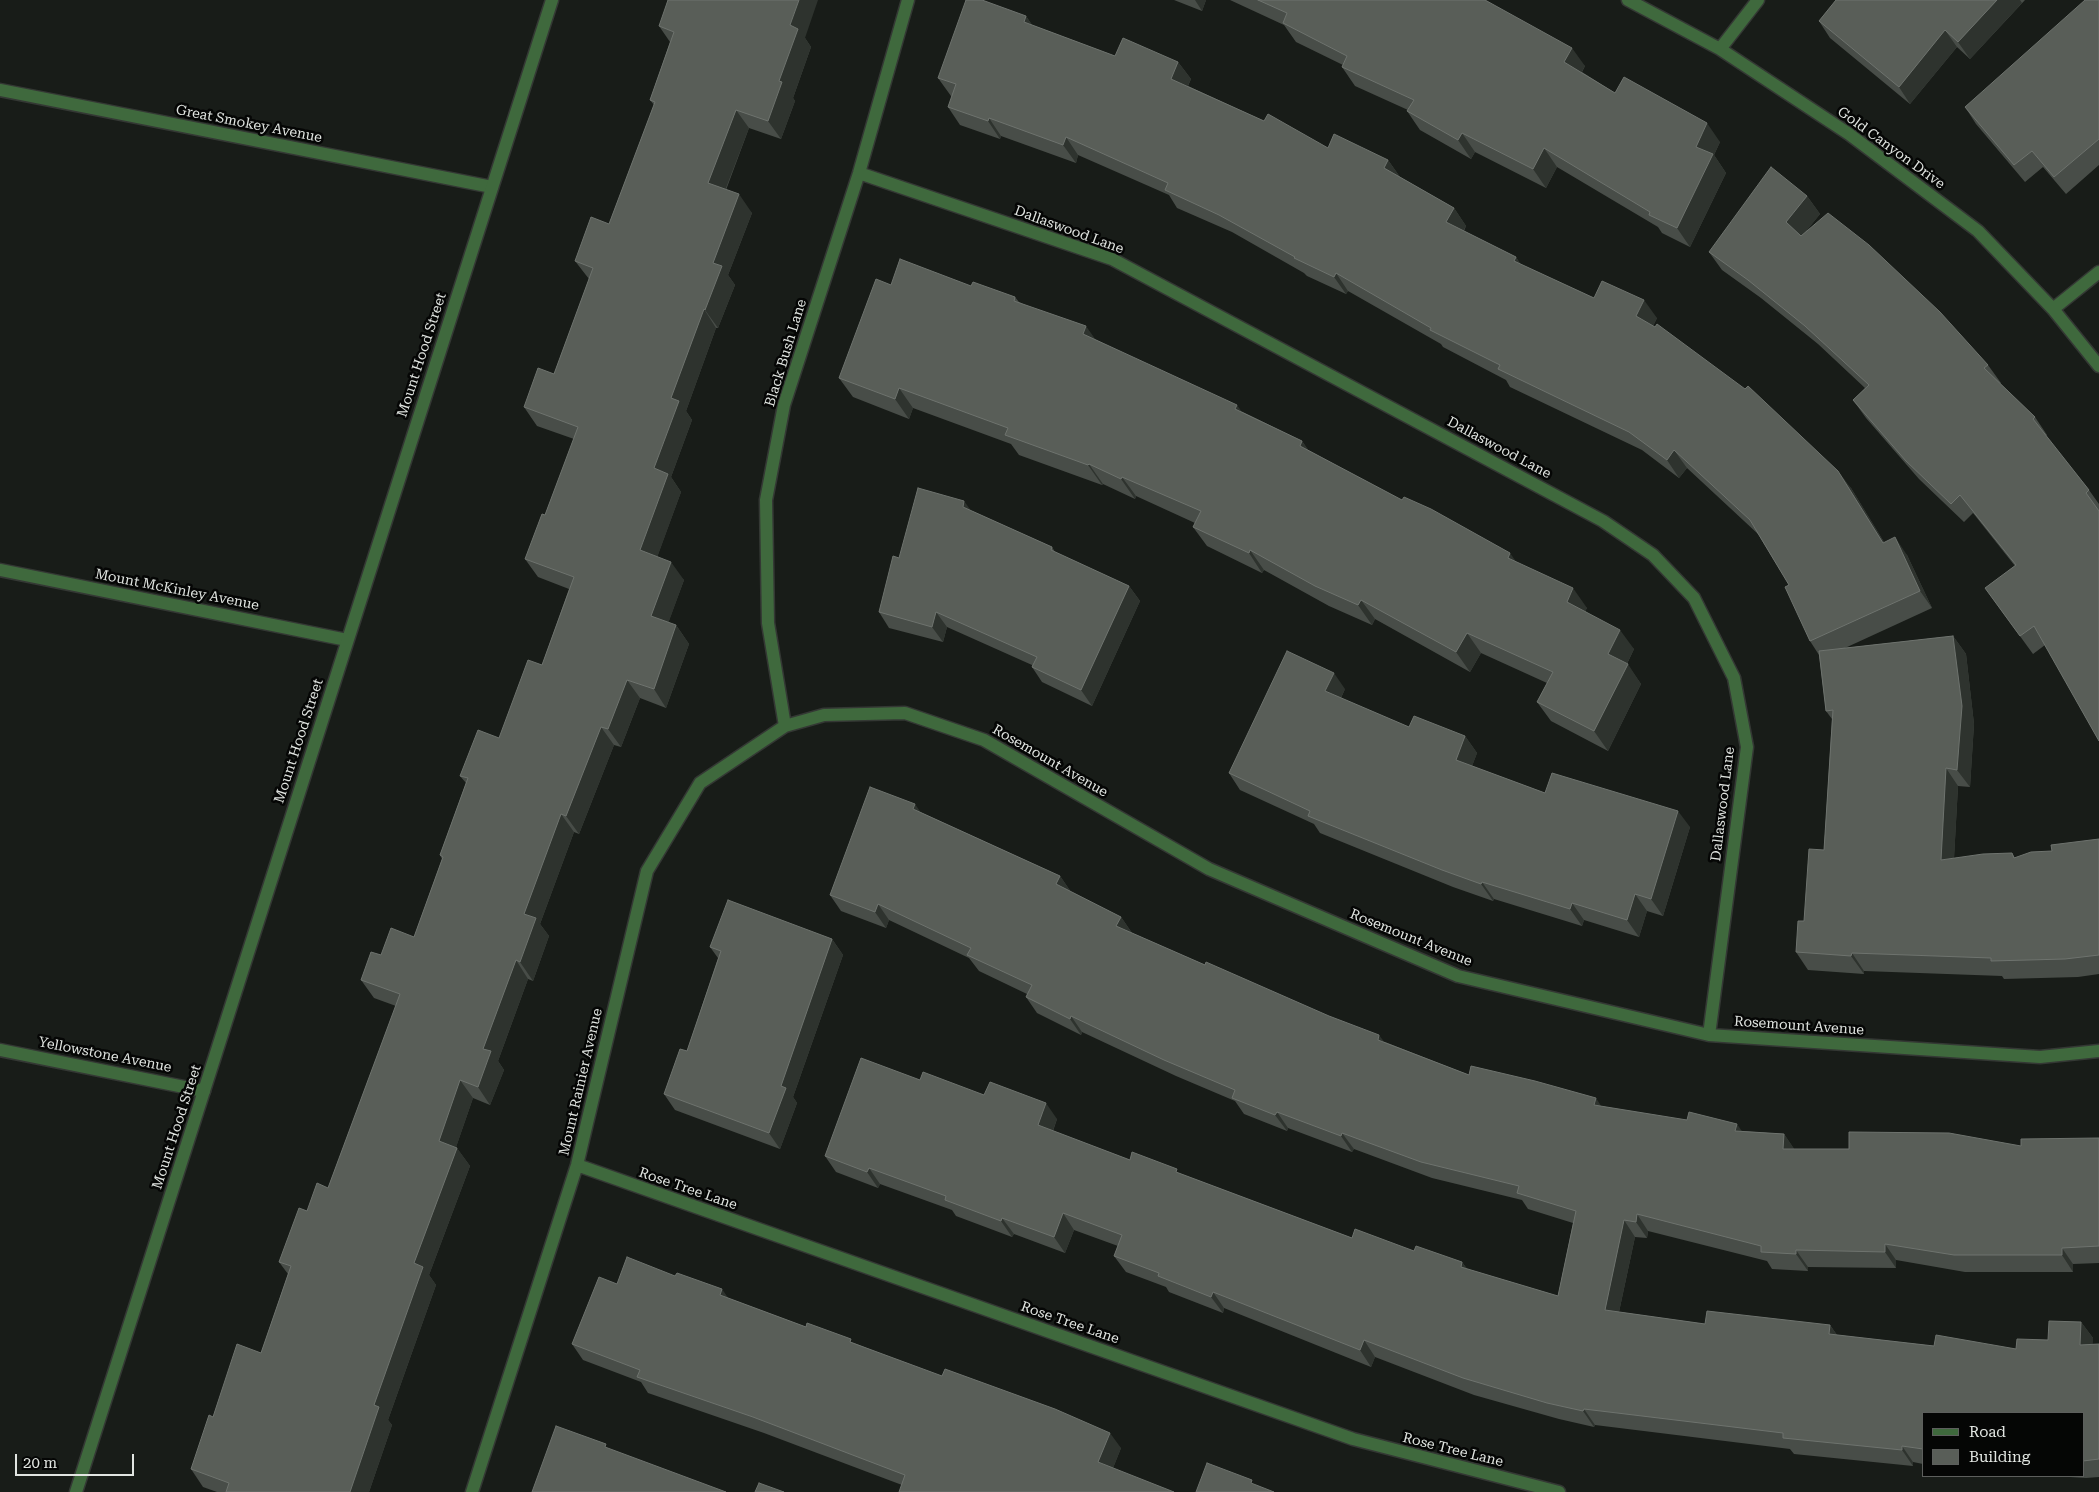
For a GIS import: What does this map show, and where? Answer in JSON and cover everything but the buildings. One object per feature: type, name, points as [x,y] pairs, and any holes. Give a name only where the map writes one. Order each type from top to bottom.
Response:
[{"type":"street","name":"Mount Hood Street","points":[[76,1492],[552,0]]},
{"type":"street","name":"Black Bush Lane","points":[[786,726],[768,623],[766,500],[784,405],[859,173],[908,0]]},
{"type":"street","name":"Gold Canyon Drive","points":[[1628,0],[1720,49],[1848,134],[1978,232],[2053,309],[2099,366]]},
{"type":"street","points":[[1720,49],[1758,0]]},
{"type":"street","name":"Great Smokey Avenue","points":[[0,90],[492,187]]},
{"type":"street","name":"Dallaswood Lane","points":[[859,173],[1112,258],[1603,521],[1653,555],[1694,598],[1734,678],[1746,746],[1709,1035]]},
{"type":"street","points":[[2053,309],[2099,272]]},
{"type":"street","name":"Mount McKinley Avenue","points":[[0,570],[347,640]]},
{"type":"street","name":"Rosemount Avenue","points":[[786,726],[824,715],[905,713],[984,740],[1209,869],[1458,976],[1709,1035],[2040,1057],[2099,1052]]},
{"type":"street","name":"Mount Rainier Avenue","points":[[472,1492],[577,1165],[647,871],[700,783],[786,726]]},
{"type":"street","name":"Yellowstone Avenue","points":[[0,1050],[204,1090]]},
{"type":"street","name":"Rose Tree Lane","points":[[577,1165],[1354,1439],[1559,1492]]}]
